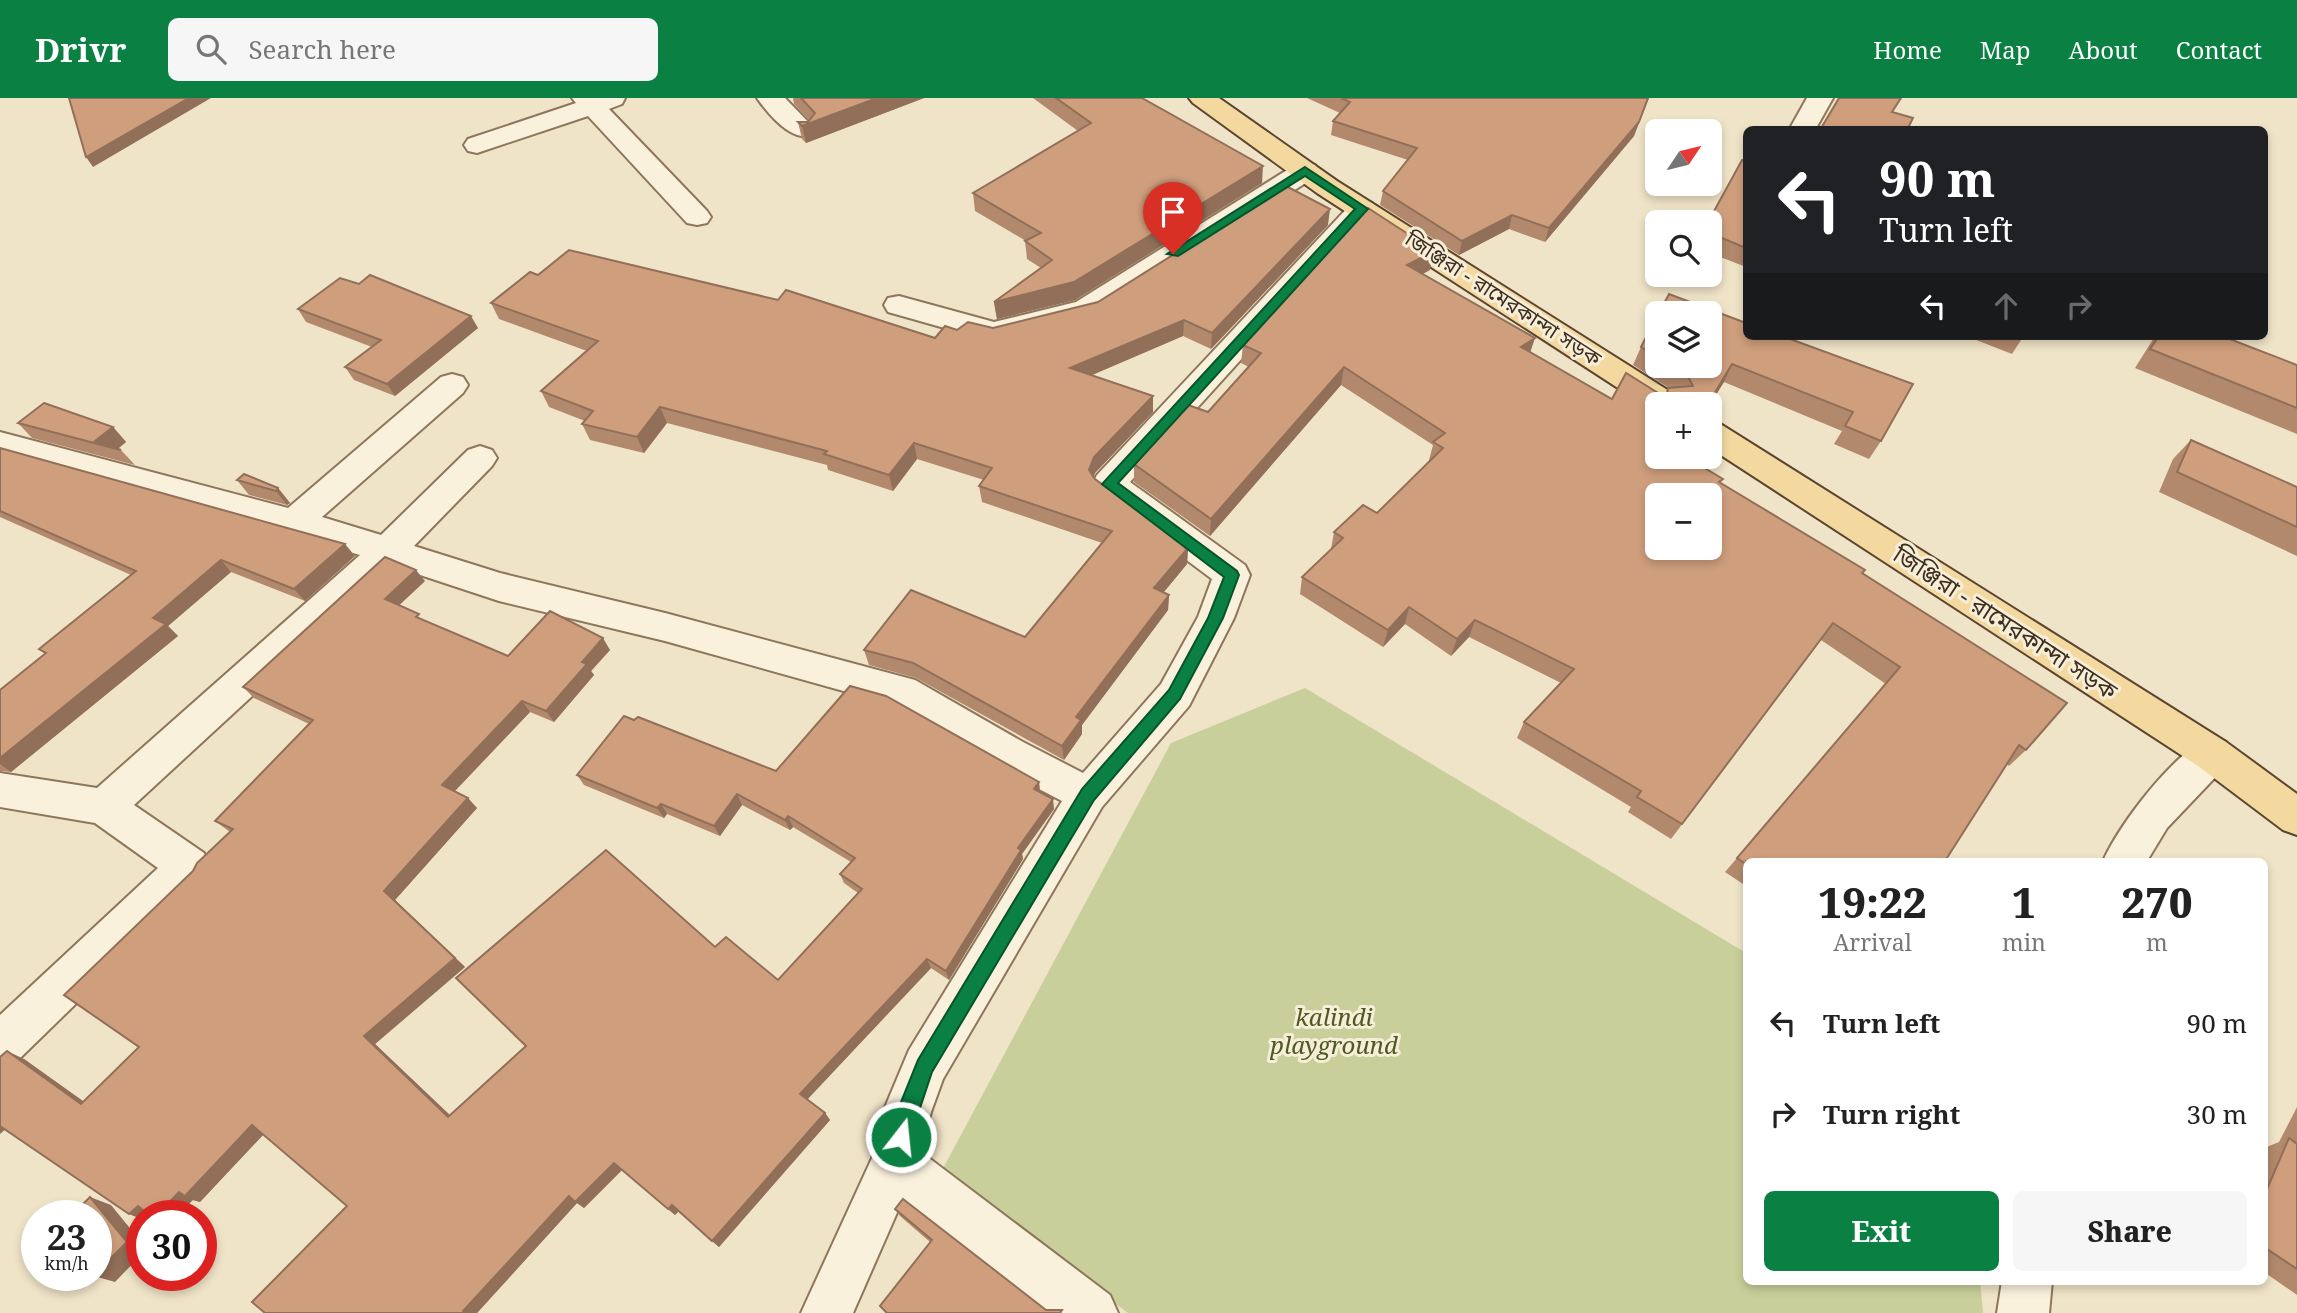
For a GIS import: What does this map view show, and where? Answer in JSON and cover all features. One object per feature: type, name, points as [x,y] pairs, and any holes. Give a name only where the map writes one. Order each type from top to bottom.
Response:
[{"type":"main road","name":"জিঞ্জিরা - রামেরকান্দা সড়ক","points":[[1202,98],[1362,209],[1647,392]]},
{"type":"main road","name":"জিঞ্জিরা - রামেরকান্দা সড়ক","points":[[1722,441],[2212,754],[2297,817]]},
{"type":"street","points":[[770,98],[803,130]]},
{"type":"street","points":[[1804,126],[1820,98]]},
{"type":"street","points":[[477,145],[597,101],[697,217]]},
{"type":"street","points":[[900,305],[994,331],[1086,309],[1305,171]]},
{"type":"street","points":[[827,1313],[895,1162],[907,1112],[925,1066],[1088,794],[1175,695],[1216,618],[1232,575],[1109,484],[1362,209]]},
{"type":"street","points":[[294,522],[452,385]]},
{"type":"street","points":[[0,443],[294,522],[499,587],[665,627],[901,691],[1009,754],[1088,794]]},
{"type":"street","points":[[104,807],[387,551],[480,458]]},
{"type":"street","points":[[2126,858],[2153,815],[2212,754]]},
{"type":"street","points":[[0,790],[104,807],[188,866],[0,1046]]},
{"type":"street","points":[[895,1162],[1092,1313]]},
{"type":"street","points":[[2023,1313],[2026,1285]]},
{"type":"green space","name":"kalindi playground","points":[[1305,688],[1743,951],[1743,1285],[1980,1285],[1983,1313],[1128,1313],[940,1174],[1171,743]]},
{"type":"building","points":[[69,98],[189,98],[86,157]]},
{"type":"building","points":[[801,98],[877,98],[802,126],[798,122],[808,122],[815,113]]},
{"type":"building","points":[[1056,98],[1142,98],[1263,166],[1074,282],[994,302],[1052,260],[1025,241],[1041,233],[973,193],[1091,123]]},
{"type":"building","points":[[1341,98],[1648,98],[1639,122],[1549,228],[1512,215],[1462,241],[1383,191],[1417,148],[1333,121],[1350,102]]},
{"type":"building","points":[[1839,98],[1901,98],[1892,112],[1913,118],[1909,126],[1822,126]]},
{"type":"building","points":[[1742,160],[1743,160],[1743,247],[1722,238],[1722,210],[1715,210]]},
{"type":"building","points":[[1284,185],[1330,209],[1212,333],[1184,320],[1070,368],[1153,396],[1094,457],[1089,470],[1095,479],[1188,548],[1154,588],[1169,595],[1076,717],[1081,720],[1062,746],[913,663],[864,650],[911,590],[1025,637],[1112,531],[979,486],[992,468],[914,443],[889,475],[824,454],[827,451],[660,407],[637,437],[582,424],[593,411],[541,391],[598,341],[491,303],[530,272],[538,275],[569,250],[778,300],[786,290],[935,338],[945,326],[957,330],[968,322],[993,328],[1098,302]]},
{"type":"building","points":[[1368,208],[1434,251],[1407,265],[1535,338],[1521,347],[1612,399],[1626,373],[1657,392],[1645,392],[1645,469],[1706,469],[1723,479],[1721,483],[1645,483],[1645,560],[1722,560],[1722,484],[1865,570],[1862,573],[2067,703],[2026,750],[2019,745],[1947,858],[1743,858],[1743,862],[1737,858],[1900,667],[1833,623],[1682,824],[1637,797],[1641,791],[1524,722],[1574,669],[1475,620],[1457,639],[1409,607],[1388,630],[1302,577],[1343,538],[1334,532],[1363,505],[1377,513],[1443,448],[1433,442],[1445,433],[1344,367],[1211,519],[1134,464],[1188,405],[1208,412],[1261,353],[1243,345]]},
{"type":"building","points":[[370,275],[471,316],[387,384],[345,367],[381,340],[298,309],[340,278],[359,284]]},
{"type":"building","points":[[1669,294],[1688,301],[1665,301]]},
{"type":"building","points":[[1722,314],[1743,322],[1743,340],[1793,340],[1913,384],[1881,441],[1845,426],[1853,412],[1732,364],[1715,392],[1668,392],[1668,388],[1693,386],[1689,378],[1722,378]]},
{"type":"building","points":[[2156,340],[2232,340],[2297,365],[2297,408],[2150,349]]},
{"type":"building","points":[[44,403],[113,427],[95,441],[121,450],[18,423]]},
{"type":"building","points":[[2191,440],[2297,487],[2297,527],[2177,472]]},
{"type":"building","points":[[0,448],[345,544],[294,589],[221,560],[153,618],[166,624],[0,758],[0,690],[46,653],[39,649],[136,571],[0,511]]},
{"type":"building","points":[[244,474],[278,488],[276,491],[237,480]]},
{"type":"building","points":[[385,557],[416,570],[385,599],[419,614],[416,617],[508,656],[550,611],[603,638],[582,662],[587,664],[546,711],[522,701],[442,785],[468,798],[384,891],[455,958],[364,1036],[448,1117],[526,1046],[456,978],[606,850],[715,947],[726,937],[778,980],[862,889],[840,874],[855,858],[788,816],[785,820],[737,794],[714,826],[661,804],[657,808],[577,775],[624,716],[634,720],[638,717],[776,771],[850,686],[886,696],[1039,782],[1034,789],[1053,799],[1018,848],[1021,850],[946,971],[927,959],[800,1094],[825,1113],[712,1241],[672,1205],[668,1209],[614,1163],[575,1202],[569,1196],[463,1311],[465,1313],[265,1313],[252,1302],[347,1206],[252,1125],[185,1196],[179,1192],[171,1200],[126,1200],[126,1212],[0,1126],[0,1057],[7,1051],[81,1104],[139,1047],[64,995],[233,829],[215,821],[313,720],[243,687]]},
{"type":"building","points":[[2289,1138],[2297,1144],[2297,1269],[2268,1250],[2268,1187]]},
{"type":"building","points":[[903,1199],[1046,1310],[1062,1310],[1060,1313],[887,1313],[880,1306],[932,1240],[895,1209]]},
{"type":"building","points":[[112,1224],[126,1241],[112,1257]]},
{"type":"route","points":[[901,1137],[907,1112],[925,1066],[1088,794],[1175,695],[1216,618],[1232,575],[1109,484],[1362,209],[1305,171],[1173,254]]}]
